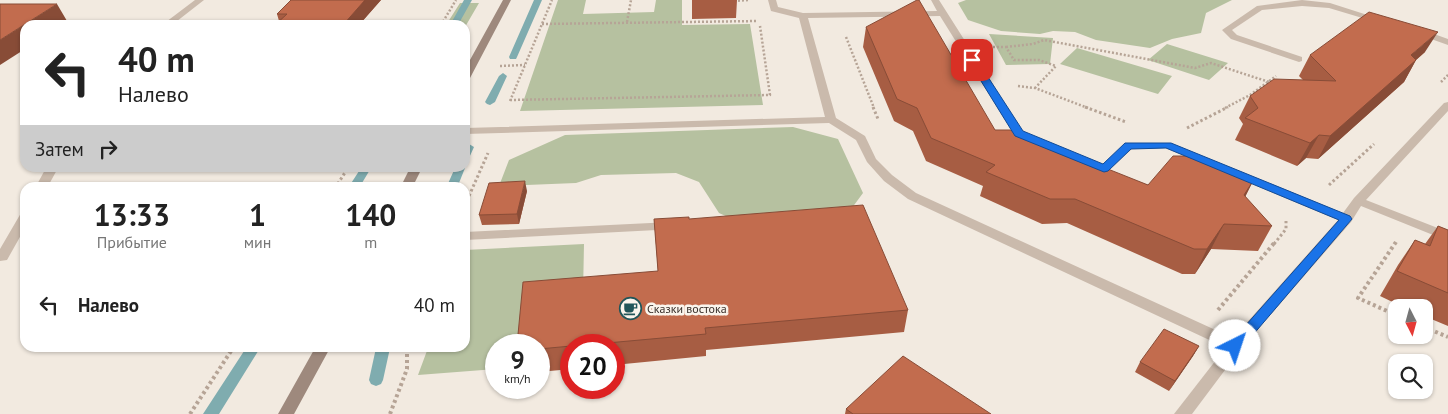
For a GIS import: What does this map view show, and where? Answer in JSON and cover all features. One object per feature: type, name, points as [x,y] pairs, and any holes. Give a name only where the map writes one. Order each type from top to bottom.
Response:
[{"type":"main road","points":[[470,69],[507,0]]},
{"type":"main road","points":[[286,414],[320,352]]},
{"type":"street","points":[[173,20],[200,0]]},
{"type":"street","points":[[772,0],[774,9],[803,16],[943,13]]},
{"type":"street","points":[[935,0],[1019,134],[1062,151]]},
{"type":"street","points":[[1299,59],[1234,37],[1226,30],[1260,8],[1302,3],[1330,6],[1385,22]]},
{"type":"street","points":[[803,16],[831,120]]},
{"type":"street","points":[[1412,30],[1448,42]]},
{"type":"street","points":[[1182,414],[1235,346],[1346,219],[1358,201],[1448,105]]},
{"type":"street","points":[[470,131],[831,120],[861,138],[871,160],[888,178],[912,196],[1235,346]]},
{"type":"street","points":[[1079,158],[1104,169],[1129,146],[1167,145],[1346,219]]},
{"type":"street","points":[[1358,201],[1448,237]]},
{"type":"street","points":[[2,257],[20,225]]},
{"type":"street","points":[[470,236],[678,226]]},
{"type":"path","points":[[444,20],[456,0]]},
{"type":"path","points":[[470,194],[552,0]]},
{"type":"path","points":[[627,22],[631,0]]},
{"type":"path","points":[[728,1],[757,0]]},
{"type":"path","points":[[510,100],[770,95],[758,15]]},
{"type":"path","points":[[542,24],[759,21]]},
{"type":"path","points":[[845,34],[881,126]]},
{"type":"path","points":[[965,48],[1006,47],[1033,44],[1044,40],[1195,68],[1211,63],[1269,82]]},
{"type":"path","points":[[1006,47],[1014,60],[1039,60],[1056,66],[1035,88]]},
{"type":"path","points":[[1441,82],[1448,75]]},
{"type":"path","points":[[987,83],[1035,88],[1133,125]]},
{"type":"path","points":[[1325,189],[1376,142]]},
{"type":"path","points":[[1247,332],[1213,316],[1286,229],[1286,214]]},
{"type":"path","points":[[1388,311],[1358,298],[1398,238]]},
{"type":"path","points":[[1433,331],[1448,337]]},
{"type":"path","points":[[190,414],[229,352]]},
{"type":"path","points":[[390,414],[407,369],[407,352]]},
{"type":"green space","points":[[558,0],[586,0],[583,14],[654,12],[656,0],[682,0],[682,25],[750,24],[763,105],[520,111]]},
{"type":"green space","points":[[966,0],[1232,0],[1206,13],[1201,33],[1172,39],[1150,48],[1096,40],[1075,32],[1053,31],[1040,34],[1001,31],[968,20],[958,3]]},
{"type":"green space","points":[[460,3],[479,3],[469,20],[449,20]]},
{"type":"green space","points":[[989,34],[1053,38],[1050,64],[1006,65]]},
{"type":"green space","points":[[1167,44],[1228,63],[1209,80],[1148,60]]},
{"type":"green space","points":[[1077,48],[1172,76],[1158,94],[1060,64]]},
{"type":"green space","points":[[793,127],[838,139],[863,193],[846,216],[739,222],[719,213],[699,182],[676,173],[601,175],[576,183],[499,186],[509,160],[565,135]]},
{"type":"green space","points":[[584,244],[583,294],[531,334],[485,334],[485,370],[418,375],[427,352],[470,352],[470,250]]},
{"type":"building","points":[[291,0],[365,0],[347,20],[280,20],[287,14],[277,14]]},
{"type":"building","points":[[919,0],[995,130],[1010,130],[1148,185],[1173,156],[1186,156],[1253,181],[1244,195],[1272,226],[1224,224],[1207,249],[1194,249],[1075,199],[1050,199],[986,172],[995,165],[931,138],[917,108],[897,99],[866,27]]},
{"type":"building","points":[[0,4],[57,4],[32,20],[20,20],[20,27],[0,40]]},
{"type":"building","points":[[1369,12],[1438,32],[1411,55],[1416,60],[1330,136],[1319,135],[1310,143],[1245,118],[1258,108],[1250,96],[1274,79],[1336,81],[1310,55]]},
{"type":"building","points":[[525,181],[517,214],[479,215],[489,183]]},
{"type":"building","points":[[863,205],[908,310],[705,328],[706,334],[625,341],[625,334],[560,334],[560,347],[550,348],[550,334],[518,334],[523,282],[658,271],[654,219],[689,217],[689,219]]},
{"type":"building","points":[[1438,226],[1448,230],[1448,293],[1397,271],[1415,240],[1430,246]]},
{"type":"building","points":[[1164,329],[1199,346],[1175,381],[1140,362]]},
{"type":"building","points":[[903,356],[991,414],[853,414],[846,409]]},
{"type":"waterway","points":[[457,20],[468,0]]},
{"type":"waterway","points":[[513,57],[538,0]]},
{"type":"waterway","points":[[490,102],[503,76]]},
{"type":"waterway","points":[[357,182],[363,172]]},
{"type":"waterway","points":[[454,182],[458,172]]},
{"type":"waterway","points":[[211,414],[250,352]]},
{"type":"waterway","points":[[376,380],[382,352]]},
{"type":"place","name":"Сказки востока","points":[[631,308]]},
{"type":"route","points":[[972,60],[1019,134],[1104,169],[1129,146],[1167,145],[1346,219],[1235,346]]}]
